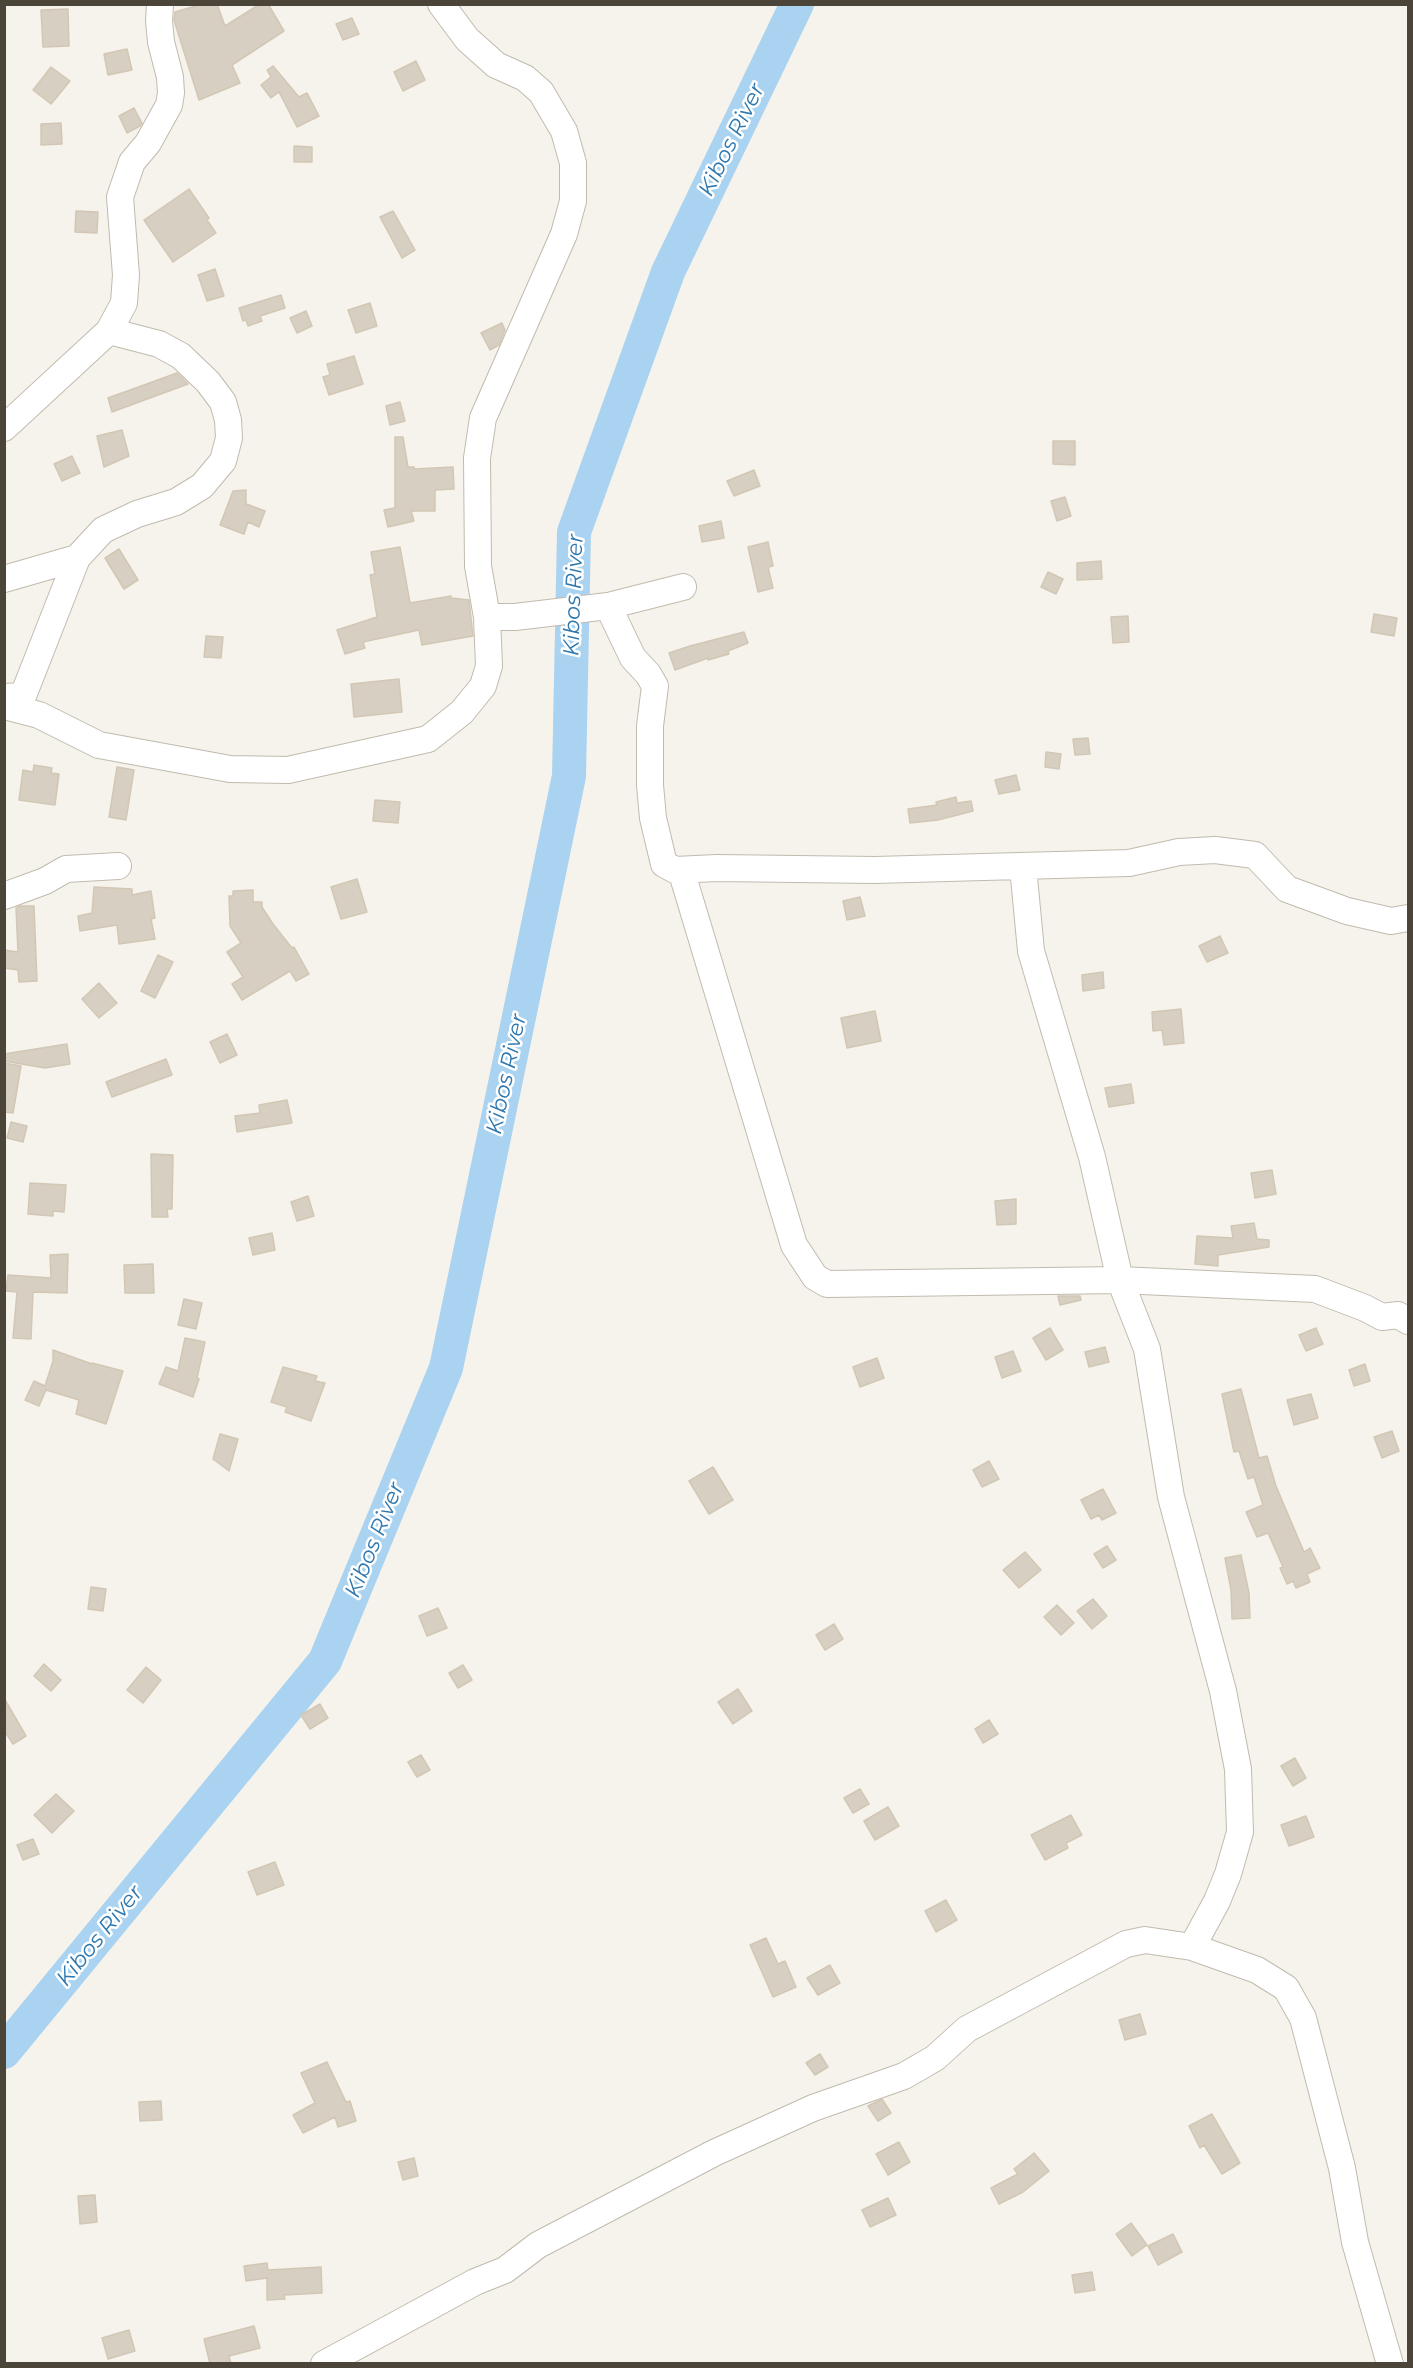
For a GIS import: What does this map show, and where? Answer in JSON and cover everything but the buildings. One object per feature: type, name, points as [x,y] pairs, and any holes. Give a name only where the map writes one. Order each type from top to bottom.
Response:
[{"type":"street","points":[[4,706],[39,715],[99,745],[230,769],[288,770],[428,739],[462,712],[483,686],[489,666],[487,617],[478,566],[477,458],[483,418],[564,234],[573,201],[573,163],[564,131],[541,92],[525,78],[496,66],[467,39],[441,4]]},
{"type":"street","points":[[4,428],[109,331],[124,303],[126,275],[120,197],[132,162],[148,143],[169,105],[171,93],[170,77],[160,42],[159,5]]},
{"type":"street","points":[[4,697],[23,696],[77,558],[103,530],[137,513],[176,502],[202,486],[223,461],[229,438],[228,420],[223,402],[208,382],[181,356],[159,344],[109,331]]},
{"type":"street","points":[[4,579],[77,558]]},
{"type":"street","points":[[487,617],[515,617],[600,607],[683,587]]},
{"type":"street","points":[[600,607],[633,658],[648,674],[655,686],[650,739],[653,818],[664,864],[675,870],[1023,867],[1129,863],[1179,852],[1236,852],[1255,855],[1287,889],[1347,911],[1391,921],[1408,918]]},
{"type":"street","points":[[4,896],[45,881],[66,869],[118,866]]},
{"type":"street","points":[[1023,867],[1031,951],[1092,1157],[1120,1280],[1147,1349],[1171,1497],[1223,1691],[1238,1769],[1240,1832],[1221,1892],[1192,1947]]},
{"type":"street","points":[[681,870],[794,1245],[815,1277],[827,1284],[1120,1280],[1315,1289],[1382,1317],[1398,1315],[1408,1321]]},
{"type":"street","points":[[324,2364],[413,2314],[505,2270],[538,2245],[714,2153],[813,2108],[904,2076],[934,2058],[967,2029],[1126,1944],[1145,1940],[1192,1947],[1257,1970],[1286,1988],[1303,2018],[1342,2168],[1355,2242],[1390,2364]]},
{"type":"waterway","name":"Kibos River","points":[[4,2052],[325,1661],[446,1368],[569,776],[574,532],[668,272],[797,4]]}]
